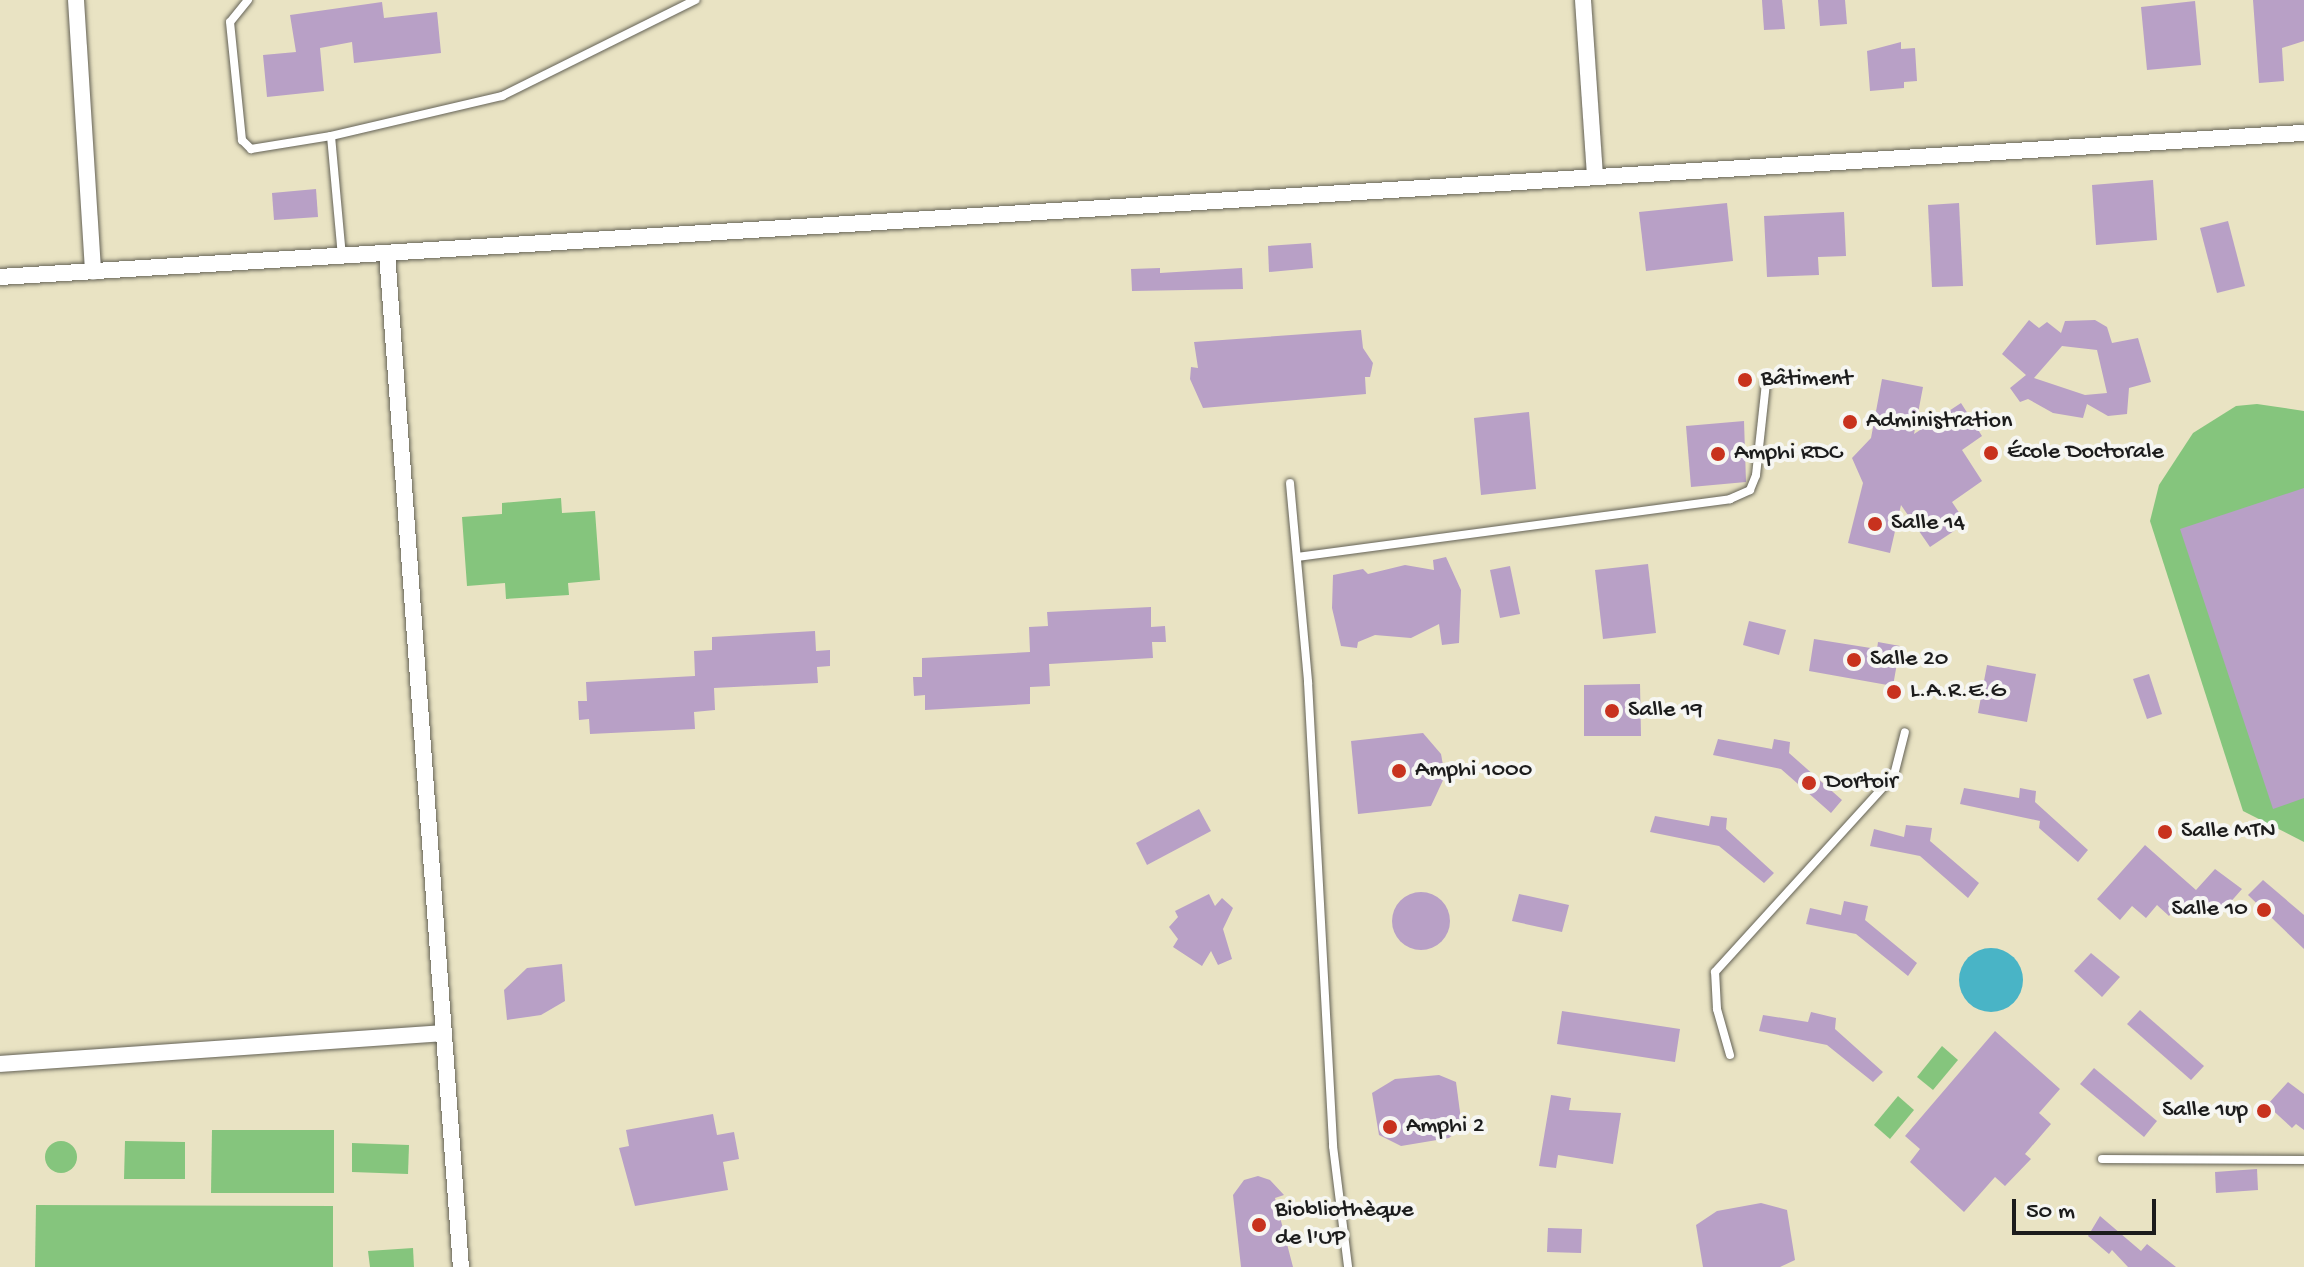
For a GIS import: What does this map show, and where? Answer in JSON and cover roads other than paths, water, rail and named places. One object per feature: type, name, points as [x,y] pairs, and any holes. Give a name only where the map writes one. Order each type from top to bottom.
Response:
[{"type":"street","points":[[76,0],[93,271]]},
{"type":"street","points":[[1583,0],[1595,177]]},
{"type":"street","points":[[0,277],[2304,133]]},
{"type":"street","points":[[387,253],[461,1267]]},
{"type":"street","points":[[0,1064],[444,1033]]},
{"type":"lane","points":[[248,0],[230,22],[245,145],[251,149],[331,136],[502,96],[695,0]]},
{"type":"lane","points":[[331,136],[342,256]]},
{"type":"lane","points":[[1297,557],[1730,499],[1750,490],[1756,475],[1766,383]]},
{"type":"lane","points":[[1290,483],[1333,1146],[1348,1267]]},
{"type":"lane","points":[[1730,1055],[1717,1009],[1715,972],[1894,775],[1905,732]]},
{"type":"lane","points":[[2102,1159],[2304,1160]]},
{"type":"water","points":[[1991,948],[2009,954],[2017,962],[2023,980],[2017,998],[2009,1006],[1991,1012],[1973,1006],[1965,998],[1959,980],[1965,962],[1973,954]]},
{"type":"place","name":"Bâtiment","points":[[1745,380]]},
{"type":"place","name":"Administration","points":[[1850,422]]},
{"type":"place","name":"École Doctorale","points":[[1991,453]]},
{"type":"place","name":"Amphi RDC","points":[[1718,454]]},
{"type":"place","name":"Salle 14","points":[[1875,524]]},
{"type":"place","name":"Salle 20","points":[[1854,660]]},
{"type":"place","name":"L.A.R.E.G","points":[[1894,692]]},
{"type":"place","name":"Salle 19","points":[[1612,711]]},
{"type":"place","name":"Amphi 1000","points":[[1399,771]]},
{"type":"place","name":"Dortoir","points":[[1809,783]]},
{"type":"place","name":"Salle MTN","points":[[2165,832]]},
{"type":"place","name":"Salle 10","points":[[2264,910]]},
{"type":"place","name":"Salle 1up","points":[[2264,1111]]},
{"type":"place","name":"Amphi 2","points":[[1390,1127]]},
{"type":"place","name":"Biobliothèque de l'UP","points":[[1259,1225]]}]
